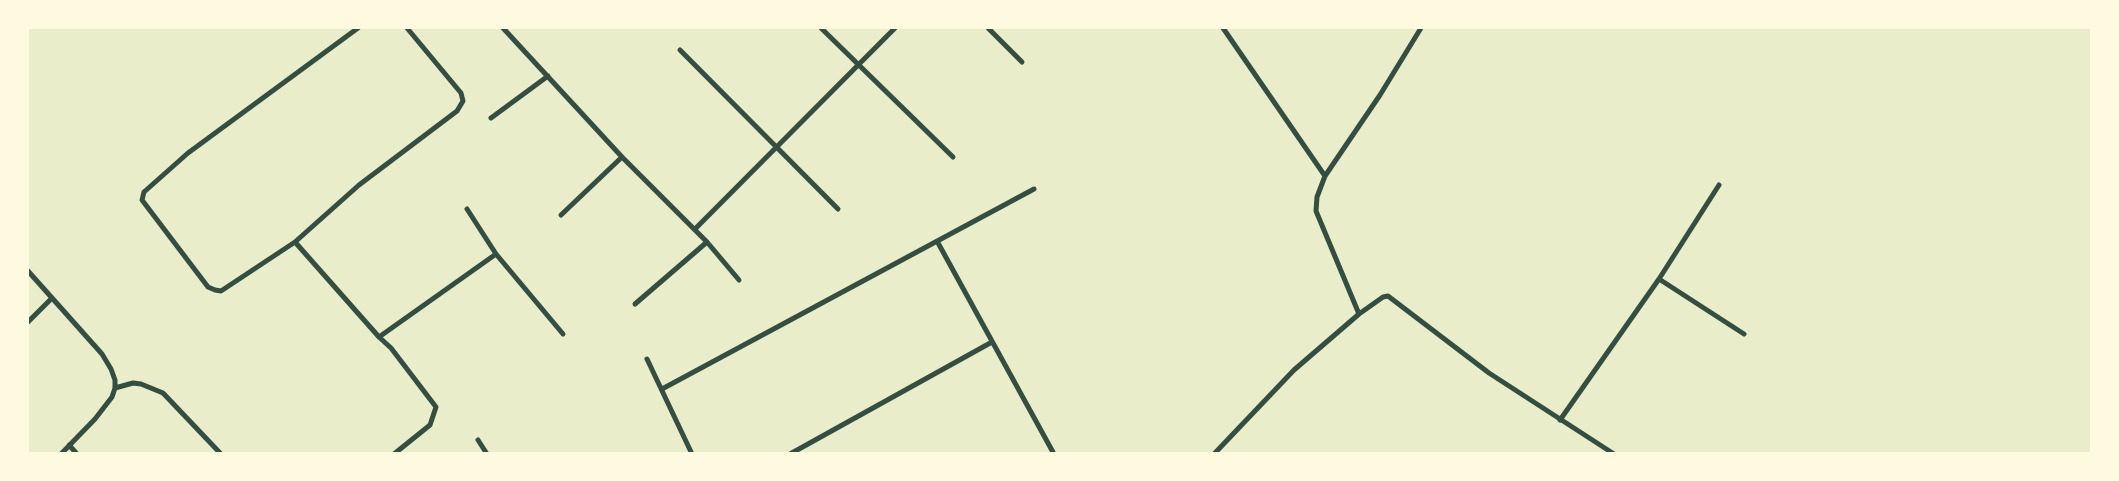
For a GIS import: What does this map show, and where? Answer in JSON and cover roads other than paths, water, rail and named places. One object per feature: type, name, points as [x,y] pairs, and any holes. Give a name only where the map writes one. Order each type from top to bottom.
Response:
[{"type":"street","points":[[358,28],[188,153],[144,192],[142,200],[146,208],[208,287],[221,291],[295,242],[359,185],[457,111],[463,100],[461,93],[407,28]]},
{"type":"street","points":[[503,28],[622,157],[695,229],[739,280]]},
{"type":"street","points":[[821,28],[953,157]]},
{"type":"street","points":[[695,229],[895,28]]},
{"type":"street","points":[[988,28],[1022,62]]},
{"type":"street","points":[[1222,28],[1325,176]]},
{"type":"street","points":[[1359,314],[1316,211],[1318,197],[1325,176],[1380,96],[1420,28]]},
{"type":"street","points":[[680,50],[838,208]]},
{"type":"street","points":[[491,118],[548,76]]},
{"type":"street","points":[[561,215],[622,157]]},
{"type":"street","points":[[1560,420],[1659,279],[1719,185]]},
{"type":"street","points":[[662,389],[1034,189]]},
{"type":"street","points":[[467,209],[496,254],[563,334]]},
{"type":"street","points":[[937,241],[1054,454]]},
{"type":"street","points":[[295,242],[378,337],[406,365],[436,406],[430,426],[394,454]]},
{"type":"street","points":[[635,304],[707,242]]},
{"type":"street","points":[[378,337],[496,254]]},
{"type":"street","points":[[28,271],[102,354],[111,368],[115,388],[112,397],[95,419],[61,454]]},
{"type":"street","points":[[1659,279],[1744,334]]},
{"type":"street","points":[[1214,454],[1294,370],[1359,314],[1383,297],[1388,296],[1489,373],[1614,454]]},
{"type":"street","points":[[28,322],[52,298]]},
{"type":"street","points":[[790,454],[992,342]]},
{"type":"street","points":[[647,358],[692,454]]},
{"type":"street","points":[[115,388],[141,384],[163,393],[221,454]]},
{"type":"street","points":[[478,440],[487,454]]},
{"type":"street","points":[[69,445],[77,454]]}]
